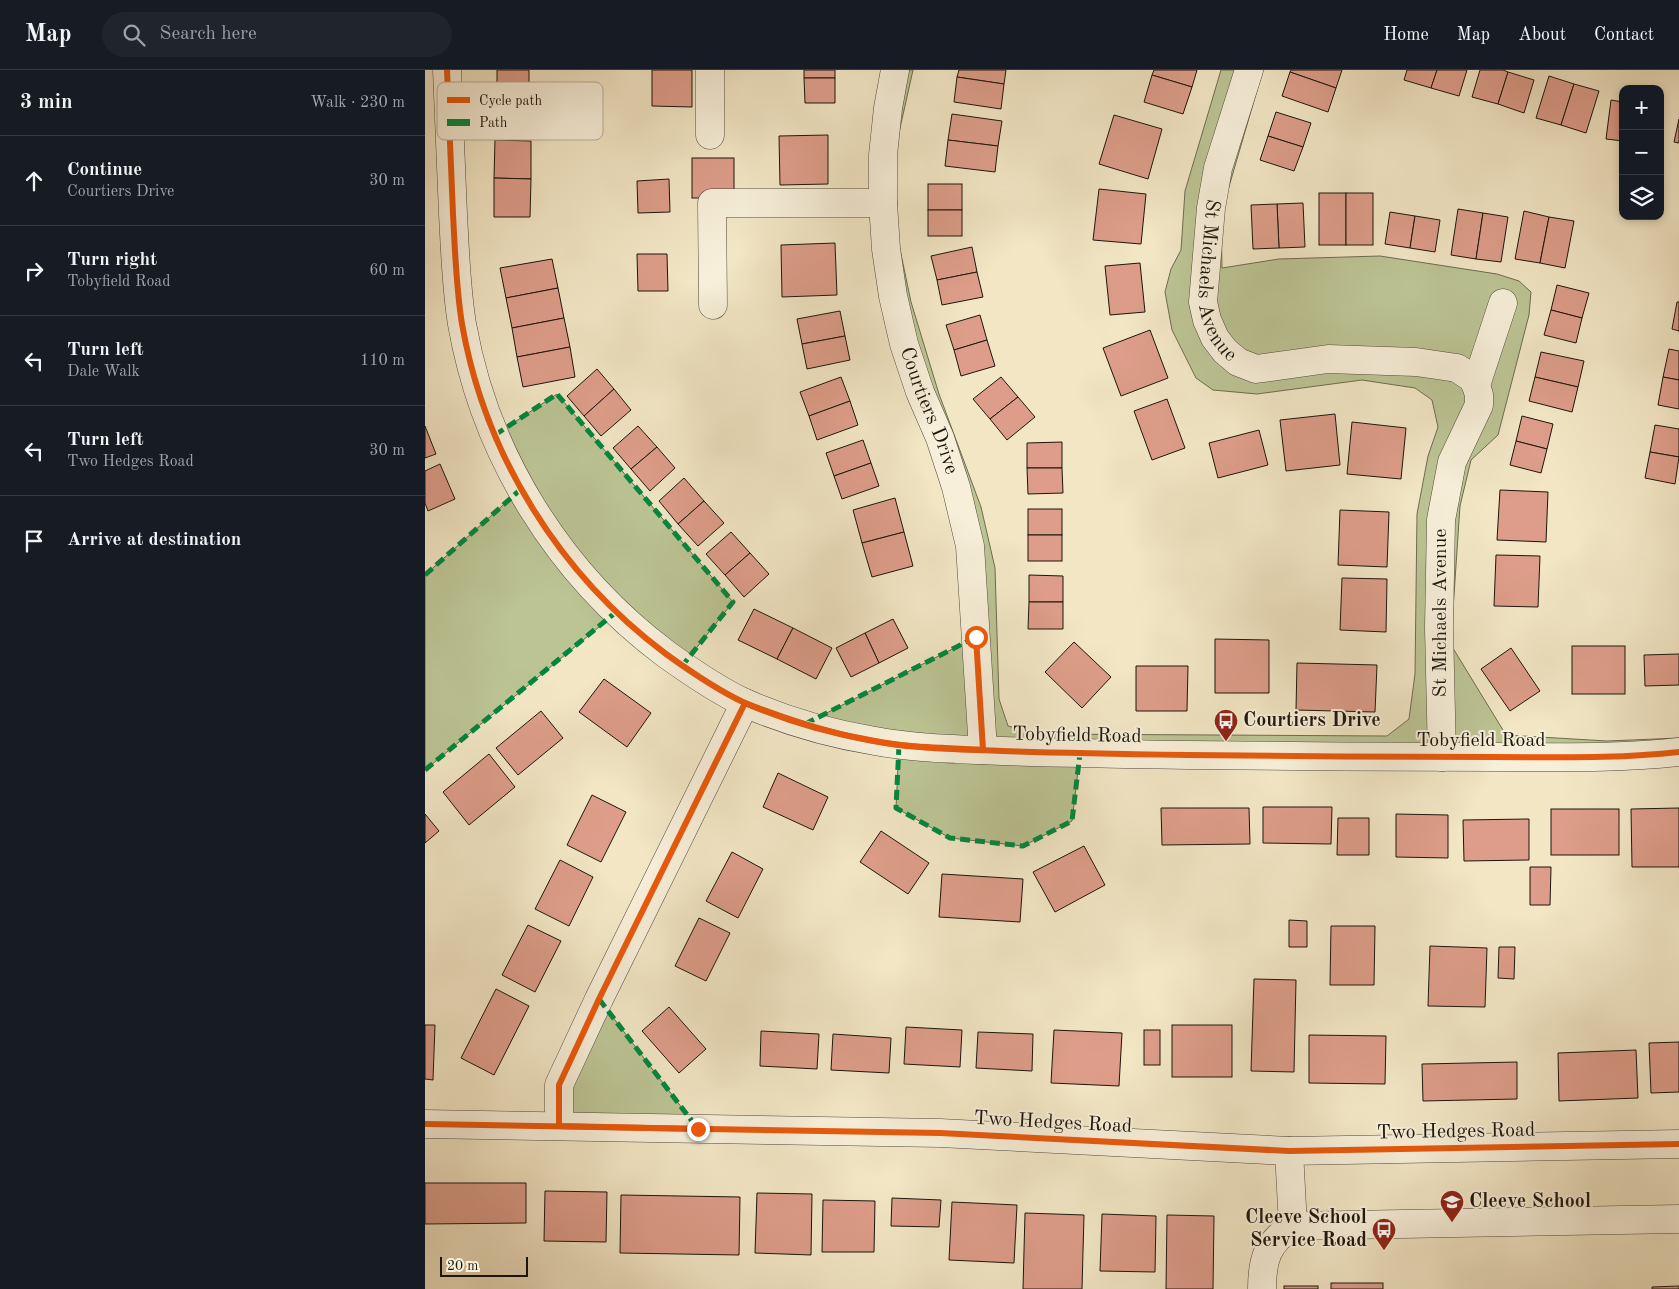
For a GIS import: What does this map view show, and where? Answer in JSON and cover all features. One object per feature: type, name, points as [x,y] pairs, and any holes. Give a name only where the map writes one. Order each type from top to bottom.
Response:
[{"type":"street","points":[[710,70],[710,135]]},
{"type":"street","name":"Courtiers Drive","points":[[895,70],[888,108],[883,155],[883,203],[886,249],[893,296],[904,344],[920,392],[940,438],[956,487],[970,546],[983,750]]},
{"type":"street","name":"St Michaels Avenue","points":[[1249,70],[1218,168],[1211,208],[1203,302],[1207,320],[1215,338],[1225,351],[1238,362],[1255,369],[1329,360],[1416,362],[1457,368],[1465,372],[1476,385],[1479,395],[1479,405],[1452,462],[1441,520],[1439,628],[1442,757]]},
{"type":"street","name":"Tobyfield Road","points":[[450,140],[457,286],[462,324],[470,362],[481,399],[507,463],[539,520],[560,550],[616,612],[648,641],[682,666],[745,703],[805,724],[871,741],[899,745],[983,750],[1080,753],[1442,757],[1631,757],[1679,752]]},
{"type":"street","points":[[713,305],[712,203],[883,203]]},
{"type":"street","name":"St Michaels Avenue","points":[[1476,385],[1503,303]]},
{"type":"street","points":[[559,1126],[559,1085],[603,990],[745,703]]},
{"type":"street","name":"Two Hedges Road","points":[[425,1124],[940,1133],[1289,1151],[1679,1144]]},
{"type":"street","points":[[1289,1151],[1293,1226]]},
{"type":"street","points":[[1263,1289],[1264,1262],[1269,1249],[1275,1240],[1293,1226],[1679,1219]]},
{"type":"green space","points":[[895,70],[913,70],[896,146],[896,230],[911,302],[939,394],[981,507],[995,568],[999,699],[1008,726],[1040,734],[1387,736],[1409,719],[1415,674],[1417,514],[1428,456],[1438,427],[1432,400],[1415,388],[1362,380],[1257,394],[1213,390],[1196,378],[1172,330],[1165,292],[1171,269],[1181,250],[1185,191],[1221,70],[1263,70],[1221,214],[1222,268],[1279,259],[1380,256],[1497,274],[1519,281],[1531,292],[1529,315],[1498,435],[1471,460],[1460,506],[1451,645],[1506,735],[1607,741],[1679,738],[1679,752],[1080,754],[1072,821],[1023,846],[950,838],[896,808],[899,745],[805,724],[976,637],[970,546],[893,296]]},
{"type":"green space","points":[[557,394],[733,602],[682,666],[616,613],[425,770],[425,575],[521,489],[495,435]]},
{"type":"green space","points":[[599,999],[698,1129],[559,1126]]},
{"type":"building","points":[[497,70],[529,70],[529,82],[497,82]]},
{"type":"building","points":[[652,70],[692,70],[692,107],[652,106]]},
{"type":"building","points":[[804,70],[835,70],[835,78],[804,78]]},
{"type":"building","points":[[959,70],[1006,70],[1004,84],[957,77]]},
{"type":"building","points":[[1154,70],[1197,70],[1192,87],[1152,75]]},
{"type":"building","points":[[1291,70],[1342,70],[1336,88],[1290,72]]},
{"type":"building","points":[[1407,70],[1437,70],[1431,88],[1404,80]]},
{"type":"building","points":[[1437,70],[1467,70],[1459,96],[1431,88]]},
{"type":"building","points":[[1480,70],[1503,70],[1508,72],[1498,104],[1472,97]]},
{"type":"building","points":[[1290,72],[1336,88],[1328,112],[1282,96]]},
{"type":"building","points":[[1508,72],[1534,80],[1524,113],[1498,104]]},
{"type":"building","points":[[1152,75],[1192,87],[1183,114],[1144,102]]},
{"type":"building","points":[[1549,76],[1574,84],[1561,125],[1536,118]]},
{"type":"building","points":[[957,77],[1004,84],[1001,109],[954,102]]},
{"type":"building","points":[[804,78],[835,78],[835,103],[805,103]]},
{"type":"building","points":[[1574,84],[1599,91],[1586,133],[1561,125]]},
{"type":"building","points":[[1611,100],[1619,101],[1619,141],[1606,139]]},
{"type":"building","points":[[1276,112],[1311,123],[1303,147],[1268,136]]},
{"type":"building","points":[[952,114],[1002,121],[998,146],[948,140]]},
{"type":"building","points":[[1114,115],[1162,129],[1148,179],[1099,164]]},
{"type":"building","points":[[1679,119],[1679,143],[1674,142]]},
{"type":"building","points":[[828,135],[828,184],[780,185],[779,136]]},
{"type":"building","points":[[1268,136],[1303,147],[1294,171],[1260,160]]},
{"type":"building","points":[[495,140],[531,141],[531,179],[494,178]]},
{"type":"building","points":[[948,140],[998,146],[995,172],[945,166]]},
{"type":"building","points":[[692,158],[734,158],[734,198],[692,198]]},
{"type":"building","points":[[494,178],[531,179],[530,217],[494,217]]},
{"type":"building","points":[[669,179],[670,212],[638,213],[637,181]]},
{"type":"building","points":[[928,184],[962,184],[962,210],[928,210]]},
{"type":"building","points":[[1099,189],[1146,194],[1141,244],[1093,240]]},
{"type":"building","points":[[1319,193],[1346,193],[1346,245],[1319,245]]},
{"type":"building","points":[[1346,193],[1373,193],[1373,245],[1346,245]]},
{"type":"building","points":[[1303,203],[1305,247],[1279,248],[1277,204]]},
{"type":"building","points":[[1277,204],[1279,248],[1253,249],[1251,205]]},
{"type":"building","points":[[1458,209],[1483,213],[1476,259],[1451,255]]},
{"type":"building","points":[[928,210],[962,210],[962,236],[928,236]]},
{"type":"building","points":[[1524,211],[1549,217],[1540,263],[1515,259]]},
{"type":"building","points":[[1390,212],[1415,216],[1410,248],[1385,244]]},
{"type":"building","points":[[1483,213],[1508,217],[1501,262],[1476,259]]},
{"type":"building","points":[[1415,216],[1440,220],[1435,252],[1410,248]]},
{"type":"building","points":[[1549,217],[1574,221],[1565,268],[1540,263]]},
{"type":"building","points":[[835,243],[837,295],[782,297],[781,245]]},
{"type":"building","points":[[972,247],[977,272],[937,280],[931,256]]},
{"type":"building","points":[[637,254],[667,254],[668,291],[638,291]]},
{"type":"building","points":[[552,259],[558,288],[506,298],[500,268]]},
{"type":"building","points":[[1140,263],[1145,312],[1110,315],[1105,266]]},
{"type":"building","points":[[977,272],[983,297],[942,305],[937,280]]},
{"type":"building","points":[[1557,285],[1589,293],[1582,318],[1551,310]]},
{"type":"building","points":[[558,288],[564,318],[512,328],[506,298]]},
{"type":"building","points":[[1677,302],[1679,302],[1679,331],[1672,329]]},
{"type":"building","points":[[1551,310],[1582,318],[1576,343],[1544,335]]},
{"type":"building","points":[[840,311],[845,336],[802,344],[797,319]]},
{"type":"building","points":[[980,315],[987,340],[954,350],[946,325]]},
{"type":"building","points":[[564,318],[570,347],[517,357],[512,328]]},
{"type":"building","points":[[1150,330],[1168,378],[1121,396],[1103,348]]},
{"type":"building","points":[[845,336],[850,360],[807,369],[802,344]]},
{"type":"building","points":[[987,340],[995,366],[961,376],[954,350]]},
{"type":"building","points":[[570,347],[575,377],[523,387],[517,357]]},
{"type":"building","points":[[1669,349],[1679,351],[1679,380],[1663,377]]},
{"type":"building","points":[[1541,352],[1584,361],[1578,387],[1535,377]]},
{"type":"building","points":[[597,369],[614,389],[584,416],[567,396]]},
{"type":"building","points":[[841,377],[850,401],[809,416],[800,392]]},
{"type":"building","points":[[1001,377],[1018,397],[990,419],[973,399]]},
{"type":"building","points":[[1535,377],[1578,387],[1572,412],[1529,401]]},
{"type":"building","points":[[1663,377],[1679,380],[1679,409],[1658,405]]},
{"type":"building","points":[[614,389],[631,410],[601,436],[584,416]]},
{"type":"building","points":[[1018,397],[1035,417],[1007,440],[990,419]]},
{"type":"building","points":[[1167,399],[1185,448],[1152,460],[1134,411]]},
{"type":"building","points":[[850,401],[858,425],[817,440],[809,416]]},
{"type":"building","points":[[1335,414],[1340,465],[1286,471],[1280,420]]},
{"type":"building","points":[[1522,416],[1553,424],[1547,449],[1516,441]]},
{"type":"building","points":[[1352,422],[1406,428],[1401,479],[1347,474]]},
{"type":"building","points":[[1655,425],[1679,429],[1679,457],[1650,452]]},
{"type":"building","points":[[425,426],[436,454],[425,458]]},
{"type":"building","points":[[638,426],[657,447],[631,469],[613,448]]},
{"type":"building","points":[[1259,430],[1268,465],[1218,478],[1209,443]]},
{"type":"building","points":[[863,440],[871,463],[834,476],[826,453]]},
{"type":"building","points":[[1516,441],[1547,449],[1541,473],[1510,465]]},
{"type":"building","points":[[1062,442],[1062,468],[1027,468],[1027,443]]},
{"type":"building","points":[[657,447],[675,468],[650,491],[631,469]]},
{"type":"building","points":[[1650,452],[1679,457],[1675,484],[1645,478]]},
{"type":"building","points":[[871,463],[879,486],[842,499],[834,476]]},
{"type":"building","points":[[440,464],[455,499],[428,511],[425,503],[425,471]]},
{"type":"building","points":[[1027,468],[1062,468],[1063,493],[1028,494]]},
{"type":"building","points":[[684,478],[704,501],[678,524],[659,501]]},
{"type":"building","points":[[1500,490],[1548,492],[1546,542],[1497,540]]},
{"type":"building","points":[[895,498],[904,532],[862,543],[853,510]]},
{"type":"building","points":[[704,501],[724,523],[698,546],[678,524]]},
{"type":"building","points":[[1028,509],[1062,509],[1062,535],[1028,535]]},
{"type":"building","points":[[1340,510],[1389,512],[1387,567],[1338,565]]},
{"type":"building","points":[[731,532],[750,553],[725,575],[706,554]]},
{"type":"building","points":[[904,532],[913,566],[872,577],[862,543]]},
{"type":"building","points":[[1028,535],[1062,535],[1062,561],[1028,561]]},
{"type":"building","points":[[750,553],[769,574],[744,597],[725,575]]},
{"type":"building","points":[[1496,555],[1540,556],[1538,607],[1494,606]]},
{"type":"building","points":[[1029,575],[1063,576],[1063,602],[1029,602]]},
{"type":"building","points":[[1342,578],[1387,579],[1386,632],[1340,630]]},
{"type":"building","points":[[1029,602],[1063,602],[1063,629],[1028,629]]},
{"type":"building","points":[[754,609],[793,628],[777,659],[738,640]]},
{"type":"building","points":[[893,619],[908,648],[879,663],[865,633]]},
{"type":"building","points":[[793,628],[832,648],[816,679],[777,659]]},
{"type":"building","points":[[865,633],[879,663],[851,677],[836,648]]},
{"type":"building","points":[[1215,639],[1269,640],[1269,693],[1215,693]]},
{"type":"building","points":[[1074,642],[1111,677],[1082,708],[1045,672]]},
{"type":"building","points":[[1572,646],[1625,646],[1625,694],[1572,694]]},
{"type":"building","points":[[1511,648],[1540,691],[1510,711],[1481,669]]},
{"type":"building","points":[[1679,654],[1679,685],[1645,686],[1644,655]]},
{"type":"building","points":[[1297,663],[1377,665],[1375,712],[1296,710]]},
{"type":"building","points":[[1136,666],[1188,666],[1187,711],[1136,711]]},
{"type":"building","points":[[604,679],[651,713],[627,747],[579,712]]},
{"type":"building","points":[[541,711],[563,738],[518,775],[496,748]]},
{"type":"building","points":[[489,754],[515,787],[469,825],[443,792]]},
{"type":"building","points":[[778,773],[828,797],[813,830],[763,807]]},
{"type":"building","points":[[592,795],[626,812],[601,862],[567,845]]},
{"type":"building","points":[[1263,807],[1332,807],[1331,844],[1263,843]]},
{"type":"building","points":[[1161,808],[1249,808],[1250,844],[1162,845]]},
{"type":"building","points":[[1679,808],[1679,867],[1632,867],[1631,809]]},
{"type":"building","points":[[1551,809],[1619,809],[1619,855],[1551,855]]},
{"type":"building","points":[[425,814],[439,831],[425,843]]},
{"type":"building","points":[[1396,814],[1448,815],[1448,858],[1396,857]]},
{"type":"building","points":[[1338,818],[1369,818],[1369,855],[1337,855]]},
{"type":"building","points":[[1529,819],[1529,860],[1464,861],[1463,820]]},
{"type":"building","points":[[881,831],[929,863],[908,894],[860,862]]},
{"type":"building","points":[[1084,846],[1105,885],[1055,912],[1033,872]]},
{"type":"building","points":[[732,852],[763,869],[738,918],[706,901]]},
{"type":"building","points":[[560,860],[593,877],[569,926],[535,909]]},
{"type":"building","points":[[1530,867],[1551,867],[1550,905],[1530,905]]},
{"type":"building","points":[[942,874],[1023,879],[1020,922],[939,917]]},
{"type":"building","points":[[699,918],[730,933],[706,981],[675,966]]},
{"type":"building","points":[[1289,920],[1307,921],[1307,947],[1289,947]]},
{"type":"building","points":[[528,925],[561,941],[535,992],[502,975]]},
{"type":"building","points":[[1331,926],[1375,926],[1374,985],[1330,985]]},
{"type":"building","points":[[1430,946],[1487,948],[1485,1007],[1428,1006]]},
{"type":"building","points":[[1499,947],[1515,947],[1514,979],[1498,978]]},
{"type":"building","points":[[1254,979],[1296,980],[1294,1072],[1251,1071]]},
{"type":"building","points":[[496,989],[529,1006],[494,1075],[461,1058]]},
{"type":"building","points":[[669,1007],[706,1049],[679,1073],[642,1031]]},
{"type":"building","points":[[425,1025],[435,1025],[433,1080],[425,1079]]},
{"type":"building","points":[[1172,1025],[1232,1025],[1232,1077],[1172,1077]]},
{"type":"building","points":[[906,1027],[962,1030],[960,1067],[904,1064]]},
{"type":"building","points":[[1054,1030],[1122,1033],[1119,1086],[1051,1083]]},
{"type":"building","points":[[1144,1030],[1160,1030],[1160,1065],[1144,1065]]},
{"type":"building","points":[[761,1031],[819,1034],[817,1069],[760,1066]]},
{"type":"building","points":[[978,1032],[1033,1034],[1032,1071],[976,1068]]},
{"type":"building","points":[[833,1034],[891,1038],[889,1073],[831,1070]]},
{"type":"building","points":[[1309,1035],[1386,1036],[1385,1084],[1309,1083]]},
{"type":"building","points":[[1679,1042],[1679,1092],[1651,1093],[1649,1043]]},
{"type":"building","points":[[1636,1050],[1638,1098],[1559,1101],[1558,1053]]},
{"type":"building","points":[[1517,1062],[1517,1099],[1423,1101],[1422,1064]]},
{"type":"building","points":[[425,1183],[526,1183],[526,1223],[425,1224]]},
{"type":"building","points":[[545,1191],[607,1192],[606,1242],[544,1241]]},
{"type":"building","points":[[757,1193],[812,1194],[811,1255],[755,1253]]},
{"type":"building","points":[[621,1195],[740,1197],[739,1255],[620,1253]]},
{"type":"building","points":[[892,1198],[941,1200],[939,1227],[891,1226]]},
{"type":"building","points":[[823,1200],[875,1201],[874,1252],[822,1252]]},
{"type":"building","points":[[952,1202],[1017,1205],[1014,1263],[949,1260]]},
{"type":"building","points":[[1025,1213],[1084,1215],[1082,1289],[1023,1289]]},
{"type":"building","points":[[1102,1214],[1156,1216],[1155,1272],[1100,1271]]},
{"type":"building","points":[[1167,1215],[1214,1216],[1213,1289],[1166,1289]]},
{"type":"building","points":[[1331,1283],[1383,1283],[1383,1289],[1331,1289]]},
{"type":"building","points":[[1284,1286],[1318,1286],[1318,1289],[1284,1289]]},
{"type":"building","points":[[1679,1286],[1679,1289],[1652,1289],[1652,1287]]},
{"type":"marked path","points":[[495,435],[557,394],[733,602],[682,666]]},
{"type":"marked path","points":[[425,575],[521,489]]},
{"type":"marked path","points":[[425,770],[616,612]]},
{"type":"marked path","points":[[805,724],[976,637]]},
{"type":"marked path","points":[[899,745],[896,808],[950,838],[1023,846],[1072,821],[1080,753]]},
{"type":"marked path","points":[[599,999],[698,1129]]},
{"type":"cycle path","points":[[447,70],[448,82]]},
{"type":"cycle path","points":[[450,140],[455,255],[462,324],[473,373],[489,420],[508,465],[560,549],[592,587],[627,622],[666,654],[724,692],[745,703],[777,716],[826,731],[891,744],[939,748],[1118,754],[1417,757],[1586,757],[1633,756],[1679,752]]},
{"type":"cycle path","points":[[425,1124],[940,1133],[1289,1151],[1679,1144]]},
{"type":"place","name":"Courtiers Drive","points":[[1226,742]]},
{"type":"place","name":"Cleeve School","points":[[1452,1223]]},
{"type":"place","name":"Cleeve School Service Road","points":[[1384,1251]]},
{"type":"route","points":[[698,1129],[559,1126],[559,1085],[599,999],[745,703],[805,724],[871,741],[899,745],[983,750],[976,637]]}]
